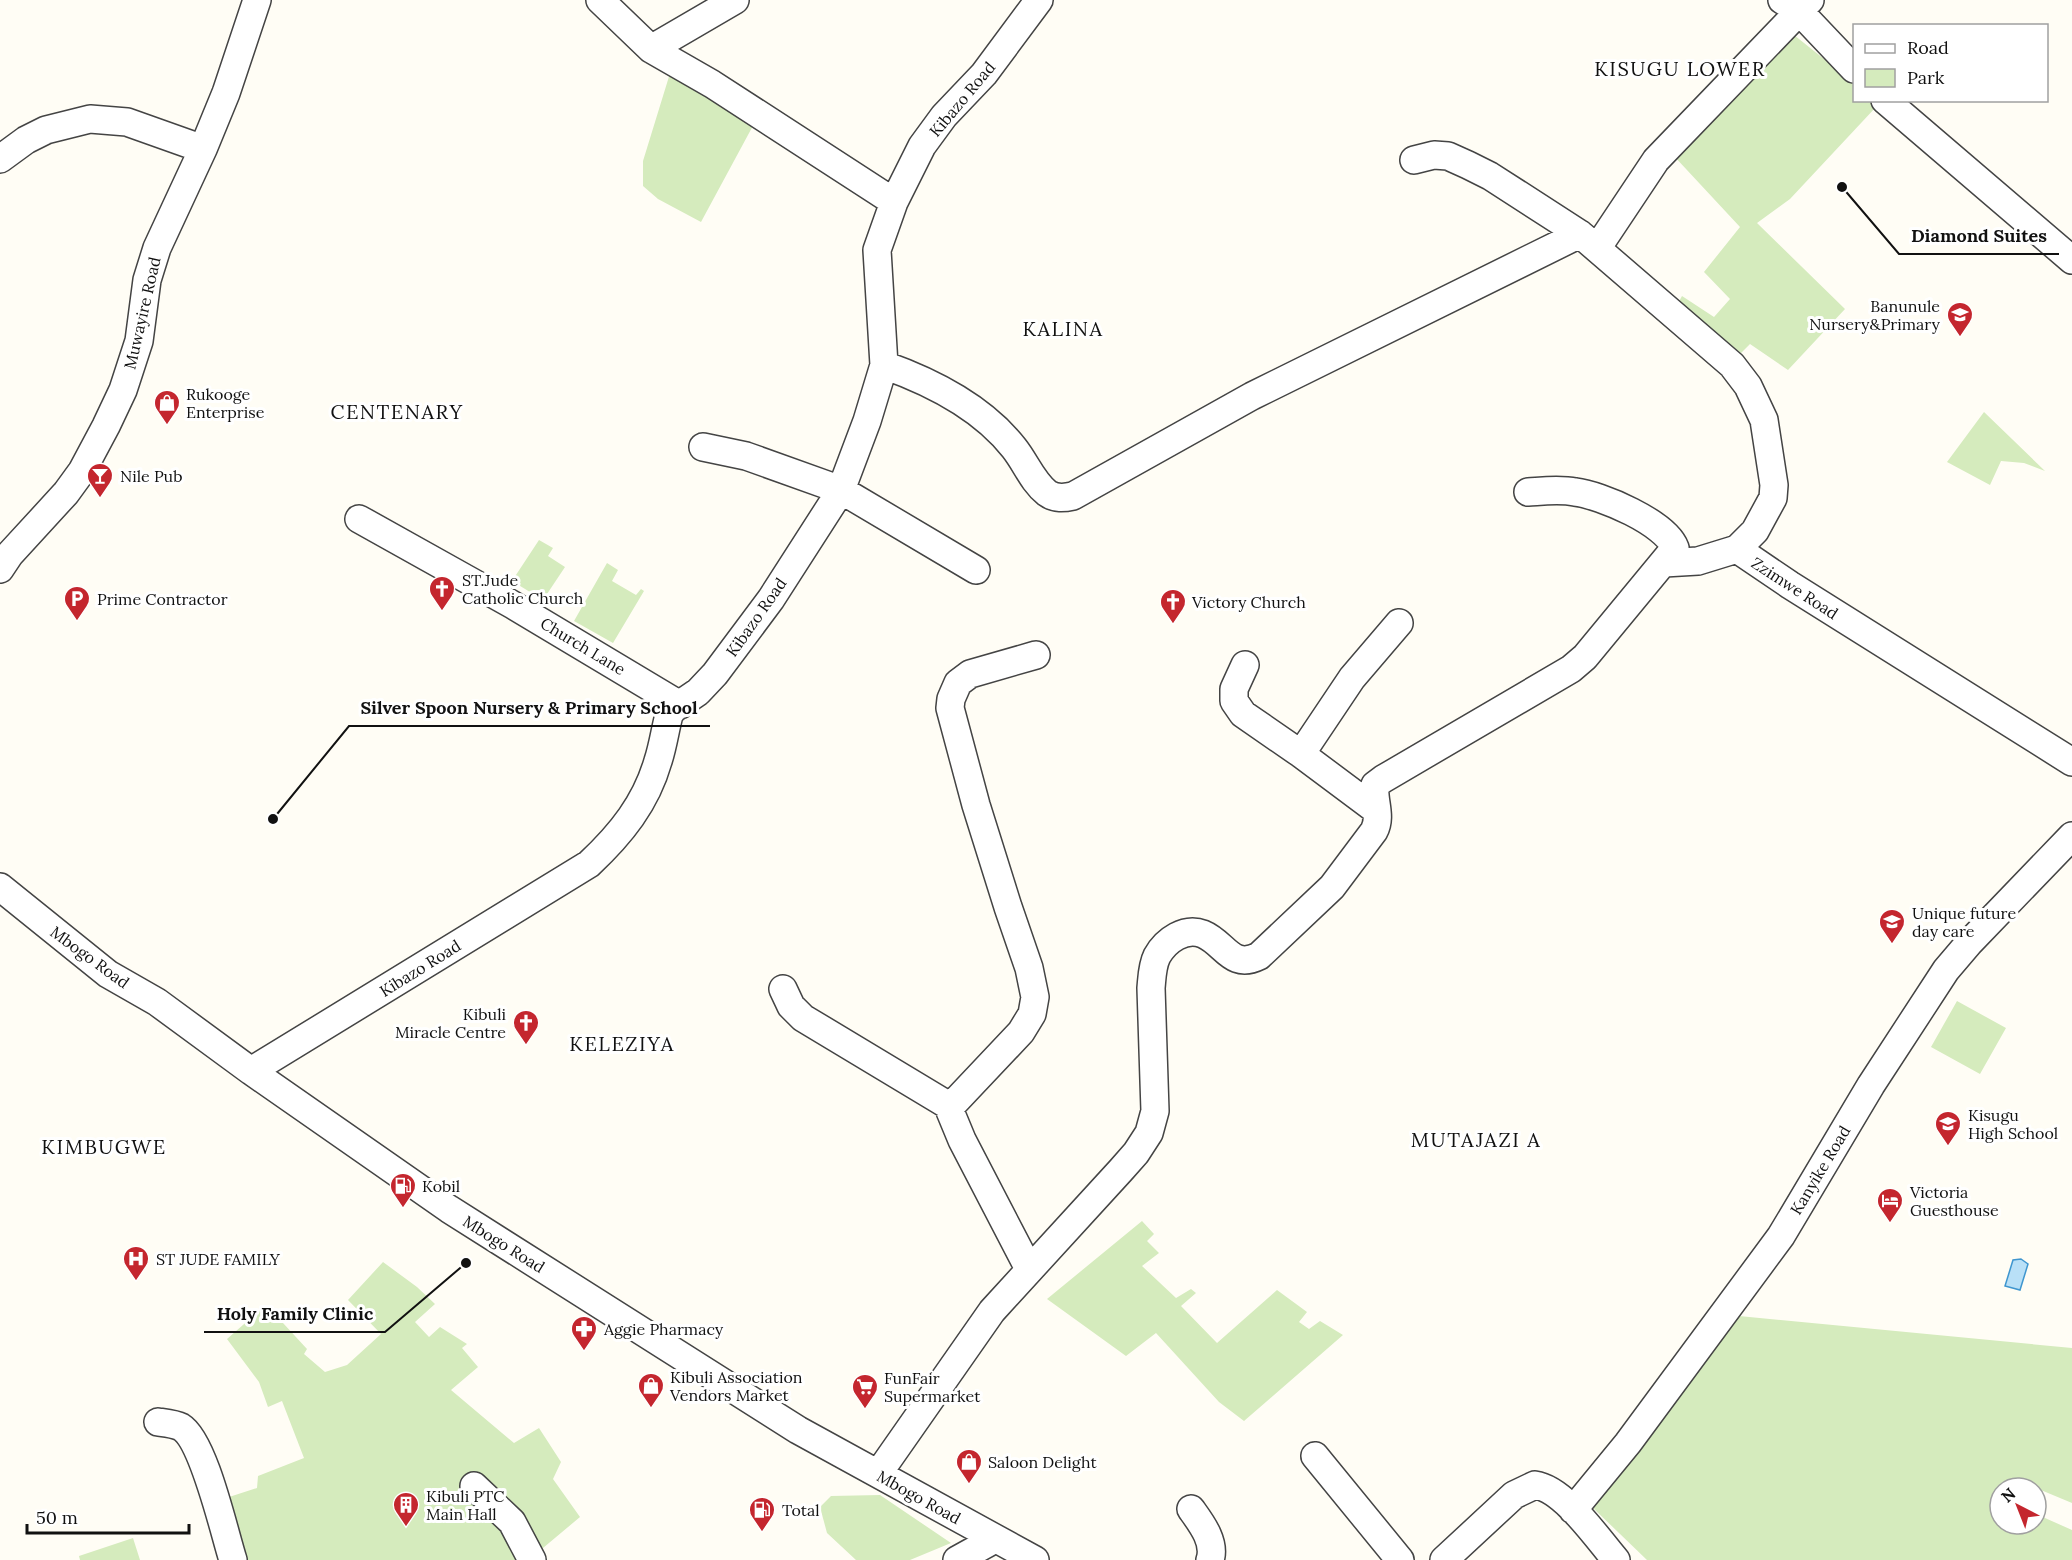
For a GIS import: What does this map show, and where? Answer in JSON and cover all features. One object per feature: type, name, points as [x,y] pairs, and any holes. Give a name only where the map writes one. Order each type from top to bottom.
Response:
[{"type":"street","name":"Muwayire Road","points":[[0,569],[10,554],[82,471],[123,390],[139,341],[147,280],[157,248],[226,93],[257,0]]},
{"type":"street","points":[[600,0],[651,49],[712,84],[894,202]]},
{"type":"street","points":[[651,49],[735,0]]},
{"type":"street","name":"Kibazo Road","points":[[251,1071],[589,864],[612,843],[635,814],[659,760],[669,715],[673,709],[698,692],[715,674],[771,598],[841,490],[867,421],[884,364],[877,250],[894,202],[922,146],[939,123],[984,74],[1039,0]]},
{"type":"street","points":[[884,364],[914,376],[970,408],[1014,447],[1038,484],[1051,496],[1065,498],[1073,496],[1252,396],[1589,240],[1656,160],[1797,4],[1853,68]]},
{"type":"street","points":[[1887,102],[2072,260]]},
{"type":"street","points":[[0,159],[46,130],[90,119],[127,122],[203,149]]},
{"type":"street","points":[[1414,160],[1448,156],[1490,176],[1589,240],[1732,365],[1748,386],[1764,420],[1774,485],[1773,498],[1755,531],[1737,549]]},
{"type":"street","points":[[703,447],[746,456],[841,490],[976,570]]},
{"type":"street","points":[[878,1474],[992,1311],[1136,1153],[1149,1132],[1155,1111],[1151,988],[1153,969],[1163,948],[1178,935],[1194,933],[1204,934],[1239,960],[1251,960],[1259,956],[1332,887],[1374,831],[1378,823],[1374,799],[1375,785],[1571,669],[1585,657],[1675,548],[1663,531],[1591,495],[1573,491],[1528,492]]},
{"type":"street","name":"Church Lane","points":[[359,519],[513,605],[680,705]]},
{"type":"street","name":"Zzimwe Road","points":[[1664,563],[1698,561],[1737,549],[1790,585],[2072,762]]},
{"type":"street","points":[[1301,754],[1352,678],[1399,623]]},
{"type":"street","points":[[1029,1269],[951,1117],[951,1107],[1021,1032],[1032,1014],[1035,997],[1029,969],[976,805],[950,708],[958,683],[969,674],[1036,656]]},
{"type":"street","points":[[1245,665],[1234,689],[1234,701],[1243,714],[1376,810]]},
{"type":"street","name":"Kanyike Road","points":[[1572,1510],[1628,1443],[1780,1236],[1871,1085],[1946,970],[2072,836]]},
{"type":"street","name":"Mbogo Road","points":[[0,887],[108,974],[157,1002],[251,1071],[449,1209],[798,1430],[1035,1560]]},
{"type":"street","points":[[783,989],[791,1006],[803,1018],[951,1107]]},
{"type":"street","points":[[158,1422],[180,1426],[193,1439],[202,1459],[233,1560]]},
{"type":"street","points":[[1315,1456],[1400,1560]]},
{"type":"street","points":[[474,1486],[512,1522],[532,1560]]},
{"type":"street","points":[[1444,1560],[1514,1495],[1527,1487],[1541,1486],[1554,1492],[1616,1560]]},
{"type":"street","points":[[1191,1509],[1209,1539],[1212,1548],[1210,1560]]},
{"type":"street","points":[[957,1560],[995,1539]]},
{"type":"green space","points":[[1794,35],[1853,82],[1853,102],[1871,102],[1876,107],[1790,199],[1757,223],[1845,309],[1788,370],[1750,344],[1741,353],[1677,305],[1682,296],[1714,317],[1730,299],[1704,272],[1740,227],[1673,155]]},
{"type":"green space","points":[[671,70],[755,122],[701,222],[658,199],[643,186],[643,161]]},
{"type":"green space","points":[[1984,412],[2045,471],[2024,463],[2001,461],[1990,485],[1947,462]]},
{"type":"green space","points":[[539,540],[553,548],[548,556],[565,567],[543,600],[512,581]]},
{"type":"green space","points":[[607,563],[618,570],[612,581],[636,595],[641,589],[644,591],[613,643],[574,621]]},
{"type":"green space","points":[[1957,1001],[2006,1028],[1980,1074],[1931,1047]]},
{"type":"green space","points":[[1142,1221],[1154,1234],[1147,1241],[1159,1253],[1142,1266],[1176,1298],[1191,1289],[1196,1293],[1181,1306],[1217,1343],[1277,1290],[1307,1312],[1299,1322],[1309,1329],[1320,1321],[1343,1335],[1244,1421],[1219,1402],[1156,1333],[1126,1356],[1047,1299]]},
{"type":"green space","points":[[383,1262],[417,1287],[435,1304],[415,1322],[429,1337],[440,1327],[467,1344],[462,1348],[478,1367],[451,1390],[514,1443],[539,1428],[561,1462],[553,1479],[580,1517],[543,1548],[536,1543],[526,1560],[241,1560],[226,1498],[257,1488],[258,1476],[304,1458],[282,1401],[268,1407],[259,1382],[227,1339],[261,1309],[283,1323],[307,1349],[304,1354],[325,1372],[347,1365],[381,1334],[348,1300]]},
{"type":"green space","points":[[1739,1316],[2072,1348],[2072,1503],[2048,1493],[2048,1476],[1988,1476],[1988,1536],[2048,1536],[2048,1519],[2072,1530],[2072,1560],[1647,1560],[1592,1507]]},
{"type":"green space","points":[[880,1495],[951,1543],[910,1560],[856,1560],[827,1533],[820,1507],[831,1496]]},
{"type":"green space","points":[[133,1538],[140,1560],[80,1560],[79,1556]]},
{"type":"water","points":[[2021,1259],[2028,1264],[2020,1290],[2005,1286],[2013,1260]]},
{"type":"place","name":"Diamond Suites","points":[[1842,187]]},
{"type":"place","name":"Banunule Nursery&Primary","points":[[1960,338]]},
{"type":"place","name":"Rukooge Enterprise","points":[[167,426]]},
{"type":"place","name":"Nile Pub","points":[[100,499]]},
{"type":"place","name":"ST.Jude Catholic Church","points":[[442,612]]},
{"type":"place","name":"Prime Contractor","points":[[77,622]]},
{"type":"place","name":"Victory Church","points":[[1173,625]]},
{"type":"place","name":"Silver Spoon Nursery & Primary School","points":[[273,819]]},
{"type":"place","name":"Unique future day care","points":[[1892,945]]},
{"type":"place","name":"Kibuli Miracle Centre","points":[[526,1046]]},
{"type":"place","name":"Kisugu High School","points":[[1948,1147]]},
{"type":"place","name":"Kobil","points":[[403,1209]]},
{"type":"place","name":"Victoria Guesthouse","points":[[1890,1224]]},
{"type":"place","name":"Holy Family Clinic","points":[[466,1263]]},
{"type":"place","name":"ST JUDE FAMILY","points":[[136,1282]]},
{"type":"place","name":"Aggie Pharmacy","points":[[584,1352]]},
{"type":"place","name":"Kibuli Association Vendors Market","points":[[651,1409]]},
{"type":"place","name":"FunFair Supermarket","points":[[865,1410]]},
{"type":"place","name":"Saloon Delight","points":[[969,1485]]},
{"type":"place","name":"Kibuli PTC Main Hall","points":[[406,1528]]},
{"type":"place","name":"Total","points":[[762,1533]]},
{"type":"district","name":"KISUGU LOWER","points":[[1680,68]]},
{"type":"district","name":"KALINA","points":[[1063,328]]},
{"type":"district","name":"CENTENARY","points":[[397,411]]},
{"type":"district","name":"KELEZIYA","points":[[622,1043]]},
{"type":"district","name":"MUTAJAZI A","points":[[1476,1139]]},
{"type":"district","name":"KIMBUGWE","points":[[104,1146]]}]
